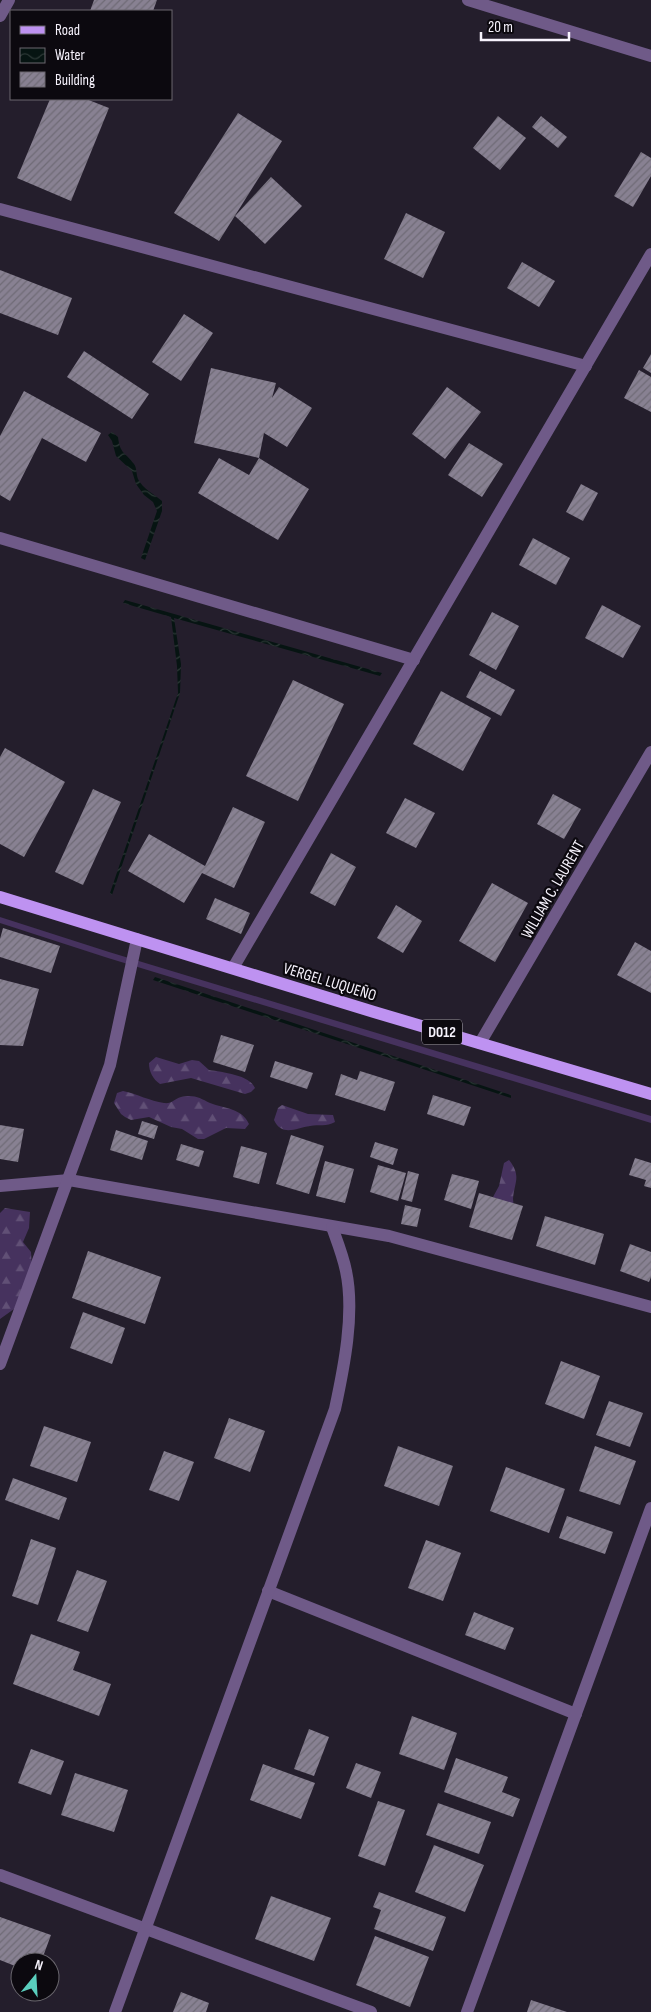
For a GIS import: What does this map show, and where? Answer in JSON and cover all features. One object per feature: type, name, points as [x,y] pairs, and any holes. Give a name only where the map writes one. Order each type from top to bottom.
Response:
[{"type":"main road","name":"VERGEL LUQUEÑO","points":[[0,896],[480,1044],[651,1094]]},
{"type":"street","points":[[0,16],[9,0]]},
{"type":"street","points":[[468,0],[651,56]]},
{"type":"street","points":[[0,209],[586,366]]},
{"type":"street","points":[[233,968],[651,254]]},
{"type":"street","points":[[0,538],[414,660]]},
{"type":"street","name":"WILLIAM C. LAURENT","points":[[480,1044],[651,752]]},
{"type":"street","points":[[0,1364],[110,1065],[137,939]]},
{"type":"street","points":[[0,1186],[69,1180],[389,1236],[651,1307]]},
{"type":"street","points":[[115,2012],[335,1409],[343,1371],[349,1308],[346,1271],[332,1227]]},
{"type":"street","points":[[467,2012],[651,1508]]},
{"type":"street","points":[[268,1591],[576,1714]]},
{"type":"street","points":[[0,1875],[371,2012]]},
{"type":"green space","points":[[0,917],[109,952],[651,1116],[651,1123],[108,958],[0,923]]},
{"type":"green space","points":[[156,1057],[179,1064],[192,1060],[199,1061],[209,1070],[242,1077],[248,1080],[255,1088],[245,1094],[191,1078],[160,1084],[155,1080],[149,1066],[149,1063]]},
{"type":"green space","points":[[123,1091],[164,1103],[181,1097],[197,1097],[238,1112],[249,1124],[245,1129],[226,1128],[204,1139],[198,1139],[182,1129],[171,1127],[149,1117],[131,1120],[125,1117],[114,1103],[117,1093]]},
{"type":"green space","points":[[282,1105],[308,1114],[333,1115],[335,1122],[285,1130],[277,1125],[274,1120],[278,1108]]},
{"type":"green space","points":[[509,1160],[516,1175],[513,1199],[516,1211],[493,1197],[499,1186],[504,1163]]},
{"type":"green space","points":[[5,1208],[30,1212],[29,1228],[23,1242],[31,1252],[32,1270],[14,1309],[0,1319],[0,1213]]},
{"type":"water","points":[[112,432],[118,437],[122,450],[135,466],[140,483],[162,501],[162,511],[145,560],[141,558],[157,511],[153,502],[144,495],[136,484],[132,471],[116,456],[112,441],[108,435]]},
{"type":"water","points":[[125,600],[382,673],[380,676],[174,618],[181,664],[180,693],[112,895],[110,893],[178,693],[171,617],[123,603]]},
{"type":"water","points":[[155,977],[511,1095],[511,1098],[153,980]]},
{"type":"building","points":[[94,0],[157,0],[153,10],[90,10]]},
{"type":"building","points":[[50,100],[89,100],[109,108],[71,201],[17,178]]},
{"type":"building","points":[[238,113],[282,141],[219,241],[174,213]]},
{"type":"building","points":[[498,116],[526,138],[500,170],[473,148]]},
{"type":"building","points":[[541,116],[567,137],[558,148],[532,127]]},
{"type":"building","points":[[641,152],[651,158],[651,176],[633,207],[614,196]]},
{"type":"building","points":[[271,177],[302,206],[265,244],[235,216]]},
{"type":"building","points":[[406,213],[445,232],[423,278],[384,259]]},
{"type":"building","points":[[522,262],[555,281],[539,307],[507,288]]},
{"type":"building","points":[[0,270],[72,298],[58,335],[0,313]]},
{"type":"building","points":[[184,314],[213,333],[181,381],[152,362]]},
{"type":"building","points":[[84,351],[149,394],[132,419],[67,377]]},
{"type":"building","points":[[651,354],[651,373],[643,368]]},
{"type":"building","points":[[211,368],[276,383],[272,398],[279,387],[312,408],[287,447],[264,433],[259,458],[194,443]]},
{"type":"building","points":[[639,370],[651,377],[651,412],[624,398]]},
{"type":"building","points":[[447,387],[481,412],[445,459],[412,434]]},
{"type":"building","points":[[24,391],[101,433],[86,462],[42,438],[10,501],[0,495],[0,436]]},
{"type":"building","points":[[469,443],[503,464],[482,497],[448,475]]},
{"type":"building","points":[[219,458],[249,475],[259,458],[309,489],[278,540],[198,493]]},
{"type":"building","points":[[581,484],[598,493],[583,521],[566,512]]},
{"type":"building","points":[[533,538],[570,558],[556,585],[519,565]]},
{"type":"building","points":[[602,605],[641,626],[623,658],[585,638]]},
{"type":"building","points":[[492,612],[519,626],[496,670],[469,655]]},
{"type":"building","points":[[480,671],[515,690],[501,716],[466,697]]},
{"type":"building","points":[[293,680],[344,704],[298,801],[246,776]]},
{"type":"building","points":[[441,691],[491,718],[463,771],[413,744]]},
{"type":"building","points":[[5,748],[65,782],[24,857],[0,844],[0,757]]},
{"type":"building","points":[[93,789],[121,802],[83,885],[55,872]]},
{"type":"building","points":[[553,794],[581,809],[564,839],[537,824]]},
{"type":"building","points":[[405,798],[435,813],[416,848],[386,833]]},
{"type":"building","points":[[233,807],[265,822],[234,888],[202,873],[184,903],[128,871],[149,834],[205,866]]},
{"type":"building","points":[[331,853],[356,867],[335,906],[310,893]]},
{"type":"building","points":[[492,883],[528,903],[495,962],[459,941]]},
{"type":"building","points":[[215,898],[250,913],[241,934],[206,919]]},
{"type":"building","points":[[396,905],[422,921],[403,953],[377,938]]},
{"type":"building","points":[[3,928],[60,946],[51,973],[0,957],[0,939]]},
{"type":"building","points":[[635,942],[651,951],[651,993],[617,975]]},
{"type":"building","points":[[0,979],[39,989],[23,1046],[0,1045]]},
{"type":"building","points":[[221,1035],[254,1045],[245,1072],[213,1062]]},
{"type":"building","points":[[275,1061],[313,1073],[307,1089],[270,1077]]},
{"type":"building","points":[[360,1071],[395,1082],[385,1111],[335,1095],[341,1074],[357,1080]]},
{"type":"building","points":[[433,1095],[471,1107],[464,1126],[427,1114]]},
{"type":"building","points":[[142,1121],[158,1126],[154,1139],[138,1134]]},
{"type":"building","points":[[0,1125],[24,1129],[18,1162],[0,1159]]},
{"type":"building","points":[[116,1130],[148,1141],[142,1160],[110,1150]]},
{"type":"building","points":[[291,1135],[324,1146],[309,1194],[276,1184]]},
{"type":"building","points":[[375,1142],[398,1149],[393,1165],[370,1157]]},
{"type":"building","points":[[181,1144],[204,1151],[199,1167],[176,1160]]},
{"type":"building","points":[[241,1146],[267,1153],[259,1184],[233,1177]]},
{"type":"building","points":[[635,1158],[651,1163],[651,1188],[644,1186],[646,1180],[629,1175]]},
{"type":"building","points":[[325,1161],[354,1169],[345,1203],[316,1196]]},
{"type":"building","points":[[378,1165],[406,1173],[398,1201],[370,1192]]},
{"type":"building","points":[[408,1171],[419,1174],[412,1202],[401,1199]]},
{"type":"building","points":[[452,1174],[479,1181],[471,1209],[444,1200]]},
{"type":"building","points":[[479,1193],[523,1206],[512,1240],[469,1227]]},
{"type":"building","points":[[405,1205],[421,1209],[417,1227],[401,1224]]},
{"type":"building","points":[[545,1216],[604,1234],[595,1265],[536,1246]]},
{"type":"building","points":[[630,1244],[651,1252],[651,1277],[649,1282],[620,1271]]},
{"type":"building","points":[[88,1251],[161,1277],[145,1324],[72,1298]]},
{"type":"building","points":[[83,1312],[125,1328],[112,1364],[70,1348]]},
{"type":"building","points":[[561,1361],[600,1376],[584,1419],[545,1404]]},
{"type":"building","points":[[609,1401],[643,1413],[630,1447],[596,1435]]},
{"type":"building","points":[[229,1418],[265,1431],[250,1472],[214,1458]]},
{"type":"building","points":[[44,1426],[91,1442],[77,1482],[30,1466]]},
{"type":"building","points":[[398,1446],[453,1466],[439,1506],[384,1486]]},
{"type":"building","points":[[595,1446],[636,1461],[620,1505],[579,1491]]},
{"type":"building","points":[[164,1451],[194,1462],[179,1501],[149,1490]]},
{"type":"building","points":[[506,1467],[565,1489],[549,1533],[490,1511]]},
{"type":"building","points":[[13,1478],[67,1498],[59,1520],[5,1500]]},
{"type":"building","points":[[567,1516],[613,1532],[605,1554],[559,1538]]},
{"type":"building","points":[[31,1539],[56,1548],[38,1605],[12,1596]]},
{"type":"building","points":[[426,1540],[461,1553],[443,1601],[408,1588]]},
{"type":"building","points":[[77,1570],[107,1581],[88,1632],[57,1621]]},
{"type":"building","points":[[474,1612],[514,1628],[505,1650],[465,1635]]},
{"type":"building","points":[[31,1634],[80,1652],[73,1670],[111,1684],[99,1716],[13,1684]]},
{"type":"building","points":[[412,1716],[457,1733],[444,1770],[399,1754]]},
{"type":"building","points":[[309,1729],[329,1737],[314,1776],[294,1769]]},
{"type":"building","points":[[31,1749],[64,1761],[51,1795],[18,1783]]},
{"type":"building","points":[[456,1758],[508,1777],[502,1792],[520,1799],[513,1817],[444,1792]]},
{"type":"building","points":[[356,1763],[381,1772],[371,1798],[346,1788]]},
{"type":"building","points":[[263,1764],[315,1783],[301,1819],[250,1800]]},
{"type":"building","points":[[75,1773],[128,1790],[114,1832],[61,1815]]},
{"type":"building","points":[[378,1801],[405,1810],[385,1866],[358,1856]]},
{"type":"building","points":[[438,1803],[491,1822],[479,1854],[426,1835]]},
{"type":"building","points":[[434,1845],[484,1865],[465,1912],[415,1892]]},
{"type":"building","points":[[379,1892],[446,1917],[433,1951],[374,1929],[381,1910],[373,1907]]},
{"type":"building","points":[[271,1896],[331,1918],[314,1961],[255,1939]]},
{"type":"building","points":[[0,1917],[51,1935],[45,1952],[10,1952],[10,1964],[0,1960]]},
{"type":"building","points":[[375,1936],[429,1957],[410,2007],[356,1985]]},
{"type":"building","points":[[181,1992],[209,2003],[206,2012],[173,2012]]},
{"type":"building","points":[[531,2000],[567,2012],[527,2012]]}]
